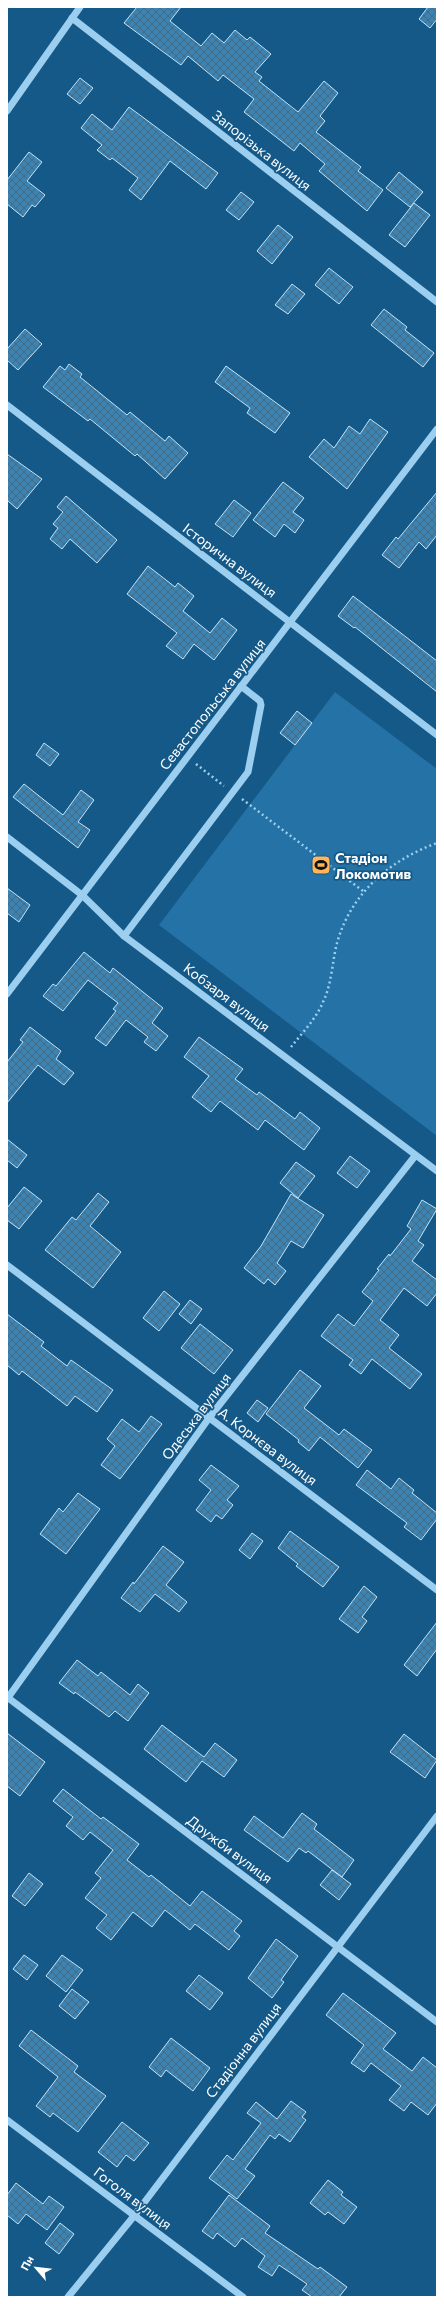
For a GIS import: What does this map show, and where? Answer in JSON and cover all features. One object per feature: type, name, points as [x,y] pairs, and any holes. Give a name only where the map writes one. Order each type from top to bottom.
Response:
[{"type":"street","points":[[7,111],[80,7]]},
{"type":"street","name":"Запорізька вулиця","points":[[72,18],[437,302]]},
{"type":"street","name":"Історична вулиця","points":[[7,405],[437,735]]},
{"type":"street","name":"Севастопольська вулиця","points":[[7,994],[241,686],[291,623],[437,429]]},
{"type":"street","points":[[124,936],[251,766],[261,705],[260,701],[241,686]]},
{"type":"street","name":"Кобзаря вулиця","points":[[7,837],[82,895],[124,936],[437,1171]]},
{"type":"street","name":"Одеська вулиця","points":[[7,1698],[209,1418],[416,1156]]},
{"type":"street","name":"А. Корнєва вулиця","points":[[7,1265],[437,1590]]},
{"type":"street","name":"Дружби вулиця","points":[[7,1698],[437,2022]]},
{"type":"street","name":"Стадіонна вулиця","points":[[68,2297],[134,2216],[437,1816]]},
{"type":"street","name":"Гоголя вулиця","points":[[7,2120],[243,2297]]},
{"type":"path","points":[[187,757],[363,891]]},
{"type":"path","points":[[284,1056],[324,1002],[340,933],[363,891],[382,873],[399,861],[437,843]]},
{"type":"shaded area","name":"Стадіон Локомотив","points":[[335,692],[437,769],[437,1136],[159,925]]},
{"type":"building","points":[[137,7],[181,7],[170,21],[201,46],[212,33],[224,43],[235,30],[247,40],[250,37],[271,54],[255,72],[262,77],[259,81],[298,112],[324,81],[338,93],[320,116],[325,121],[316,132],[361,167],[358,171],[383,190],[367,211],[319,171],[325,164],[300,143],[294,151],[244,112],[254,99],[223,75],[218,81],[188,56],[181,65],[124,23]]},
{"type":"building","points":[[428,7],[437,7],[437,19],[430,28],[419,19]]},
{"type":"building","points":[[80,78],[93,88],[80,104],[67,94]]},
{"type":"building","points":[[129,107],[218,173],[206,189],[170,161],[141,200],[129,190],[138,178],[112,158],[110,160],[97,150],[102,145],[81,128],[92,114],[112,130]]},
{"type":"building","points":[[29,152],[42,162],[27,181],[45,195],[35,207],[32,205],[23,217],[7,204],[7,180]]},
{"type":"building","points":[[399,172],[423,192],[410,207],[386,188]]},
{"type":"building","points":[[241,192],[254,202],[239,220],[226,210]]},
{"type":"building","points":[[414,203],[430,215],[405,247],[389,235]]},
{"type":"building","points":[[278,225],[293,237],[272,264],[257,251]]},
{"type":"building","points":[[329,268],[353,287],[339,304],[315,285]]},
{"type":"building","points":[[292,284],[305,294],[288,314],[275,305]]},
{"type":"building","points":[[384,309],[407,327],[405,330],[434,353],[423,367],[371,325]]},
{"type":"building","points":[[25,329],[42,344],[18,370],[7,360],[7,349]]},
{"type":"building","points":[[69,364],[82,374],[80,377],[127,415],[130,412],[165,441],[169,436],[188,453],[165,479],[137,454],[135,456],[90,419],[88,421],[43,387],[60,366],[65,370]]},
{"type":"building","points":[[226,366],[290,413],[275,433],[247,413],[250,408],[215,382]]},
{"type":"building","points":[[370,419],[388,432],[347,489],[309,457],[324,439],[334,448],[349,426],[360,434]]},
{"type":"building","points":[[7,454],[42,479],[17,509],[7,500]]},
{"type":"building","points":[[283,482],[304,498],[293,512],[304,520],[295,533],[284,524],[275,537],[253,520]]},
{"type":"building","points":[[437,492],[437,535],[426,549],[419,542],[399,568],[382,555],[396,537],[398,539]]},
{"type":"building","points":[[66,496],[117,540],[97,563],[70,539],[62,549],[50,539],[58,528],[53,524],[63,512],[57,507]]},
{"type":"building","points":[[234,500],[251,513],[233,537],[215,524]]},
{"type":"building","points":[[148,566],[175,587],[178,583],[194,596],[183,611],[210,633],[222,618],[237,630],[214,660],[194,644],[183,659],[166,646],[177,633],[127,594]]},
{"type":"building","points":[[353,596],[437,661],[437,692],[355,627],[354,628],[338,616]]},
{"type":"building","points":[[297,711],[312,723],[295,745],[280,733]]},
{"type":"building","points":[[44,743],[59,754],[50,766],[36,755]]},
{"type":"building","points":[[24,784],[63,815],[81,790],[94,800],[78,822],[90,830],[78,848],[13,797]]},
{"type":"building","points":[[7,888],[30,905],[19,922],[7,913]]},
{"type":"building","points":[[84,952],[110,973],[113,968],[163,1008],[152,1023],[168,1036],[156,1051],[144,1042],[148,1037],[126,1020],[106,1046],[95,1038],[116,1011],[113,1009],[118,1003],[88,980],[63,1011],[43,996],[53,984],[56,986]]},
{"type":"building","points":[[30,1027],[61,1051],[56,1059],[74,1073],[64,1085],[38,1065],[7,1103],[7,1062],[23,1042],[20,1040]]},
{"type":"building","points":[[199,1037],[243,1069],[235,1079],[257,1095],[259,1092],[295,1119],[300,1112],[320,1128],[304,1150],[265,1120],[258,1130],[220,1101],[211,1112],[192,1097],[209,1076],[184,1057]]},
{"type":"building","points":[[7,1139],[27,1155],[17,1168],[7,1160]]},
{"type":"building","points":[[350,1156],[370,1171],[357,1188],[337,1173]]},
{"type":"building","points":[[296,1162],[315,1176],[298,1198],[280,1183]]},
{"type":"building","points":[[24,1187],[42,1201],[19,1229],[7,1220],[7,1208]]},
{"type":"building","points":[[98,1193],[109,1202],[90,1226],[121,1252],[93,1288],[45,1250],[72,1217],[76,1220]]},
{"type":"building","points":[[291,1194],[324,1215],[303,1248],[291,1241],[277,1263],[286,1271],[275,1285],[268,1279],[264,1284],[244,1268],[261,1246]]},
{"type":"building","points":[[422,1200],[437,1209],[418,1241],[424,1245],[412,1261],[437,1280],[437,1293],[427,1306],[404,1288],[380,1320],[399,1335],[389,1348],[422,1374],[410,1389],[372,1359],[361,1374],[349,1365],[353,1360],[321,1336],[338,1314],[354,1326],[373,1301],[362,1292],[379,1270],[377,1269],[389,1254],[390,1256],[411,1229],[407,1226]]},
{"type":"building","points":[[164,1291],[180,1304],[159,1331],[143,1318]]},
{"type":"building","points":[[190,1300],[202,1309],[191,1324],[179,1314]]},
{"type":"building","points":[[7,1314],[44,1342],[41,1346],[67,1366],[71,1360],[113,1390],[97,1412],[75,1396],[67,1406],[22,1371],[19,1375],[7,1365]]},
{"type":"building","points":[[200,1324],[233,1350],[214,1374],[181,1348]]},
{"type":"building","points":[[300,1370],[321,1386],[304,1408],[339,1435],[344,1429],[372,1450],[358,1468],[320,1437],[309,1451],[298,1442],[299,1440],[266,1414]]},
{"type":"building","points":[[257,1400],[268,1408],[258,1422],[247,1413]]},
{"type":"building","points":[[151,1416],[162,1424],[120,1479],[101,1465],[115,1446],[107,1439],[122,1419],[139,1432]]},
{"type":"building","points":[[211,1465],[239,1486],[227,1500],[233,1505],[222,1519],[216,1515],[211,1522],[196,1510],[211,1490],[199,1480]]},
{"type":"building","points":[[367,1470],[391,1489],[399,1478],[414,1490],[412,1493],[437,1513],[437,1519],[421,1540],[404,1527],[407,1523],[356,1485]]},
{"type":"building","points":[[78,1493],[100,1509],[66,1554],[40,1534],[59,1508],[63,1512]]},
{"type":"building","points":[[290,1531],[339,1567],[323,1587],[296,1566],[298,1564],[278,1548]]},
{"type":"building","points":[[252,1533],[263,1541],[250,1559],[239,1550]]},
{"type":"building","points":[[163,1546],[184,1562],[166,1585],[187,1602],[179,1612],[155,1594],[140,1612],[121,1598],[133,1582],[134,1584]]},
{"type":"building","points":[[364,1586],[377,1597],[362,1617],[367,1621],[358,1633],[339,1619]]},
{"type":"building","points":[[437,1622],[437,1649],[417,1676],[404,1665]]},
{"type":"building","points":[[77,1660],[98,1676],[101,1672],[130,1695],[138,1684],[149,1693],[128,1721],[115,1711],[109,1717],[75,1692],[74,1694],[59,1683]]},
{"type":"building","points":[[162,1725],[204,1757],[215,1743],[237,1760],[224,1777],[202,1761],[186,1782],[144,1749]]},
{"type":"building","points":[[7,1733],[45,1762],[20,1796],[7,1786]]},
{"type":"building","points":[[404,1734],[437,1760],[425,1778],[390,1752]]},
{"type":"building","points":[[63,1789],[101,1819],[103,1817],[139,1844],[127,1860],[149,1877],[151,1875],[190,1906],[202,1891],[242,1921],[234,1931],[240,1936],[229,1950],[195,1924],[190,1930],[165,1910],[152,1927],[133,1912],[111,1940],[96,1928],[107,1915],[85,1898],[101,1878],[95,1873],[113,1850],[90,1832],[83,1840],[66,1826],[73,1817],[53,1801]]},
{"type":"building","points":[[302,1813],[317,1824],[314,1829],[354,1860],[342,1877],[308,1851],[306,1853],[299,1848],[288,1862],[244,1830],[254,1816],[283,1838]]},
{"type":"building","points":[[332,1870],[351,1884],[339,1900],[320,1885]]},
{"type":"building","points":[[29,1873],[43,1884],[25,1906],[12,1896]]},
{"type":"building","points":[[276,1939],[298,1956],[281,1980],[284,1982],[272,1998],[248,1978]]},
{"type":"building","points":[[24,1955],[38,1965],[27,1980],[13,1969]]},
{"type":"building","points":[[62,1955],[83,1970],[66,1992],[46,1976]]},
{"type":"building","points":[[199,1975],[223,1993],[210,2010],[186,1991]]},
{"type":"building","points":[[72,1989],[89,2002],[75,2019],[59,2006]]},
{"type":"building","points":[[343,1993],[396,2033],[383,2049],[412,2071],[423,2057],[437,2068],[437,2103],[428,2115],[411,2102],[404,2111],[389,2100],[401,2086],[371,2063],[364,2072],[351,2063],[364,2045],[326,2015]]},
{"type":"building","points":[[31,2030],[78,2066],[74,2072],[106,2096],[78,2132],[53,2113],[50,2117],[36,2106],[58,2077],[19,2046]]},
{"type":"building","points":[[171,2038],[210,2068],[193,2091],[166,2070],[161,2077],[149,2067]]},
{"type":"building","points":[[291,2101],[306,2112],[302,2117],[306,2120],[290,2142],[279,2134],[275,2139],[270,2135],[245,2169],[255,2176],[237,2199],[209,2178],[227,2155],[233,2160],[261,2123],[247,2113],[256,2102],[277,2119]]},
{"type":"building","points":[[122,2122],[149,2143],[134,2161],[126,2155],[117,2167],[98,2152]]},
{"type":"building","points":[[328,2180],[343,2192],[341,2195],[357,2207],[344,2224],[328,2212],[325,2215],[310,2203]]},
{"type":"building","points":[[16,2183],[43,2204],[49,2196],[64,2207],[47,2230],[26,2214],[18,2224],[7,2215],[7,2195]]},
{"type":"building","points":[[229,2195],[270,2226],[265,2233],[318,2269],[320,2267],[347,2287],[339,2297],[312,2297],[302,2290],[307,2284],[279,2265],[272,2276],[258,2267],[265,2256],[242,2238],[235,2247],[217,2233],[213,2239],[202,2231]]},
{"type":"building","points":[[60,2223],[74,2234],[59,2254],[45,2243]]},
{"type":"place","name":"Стадіон Локомотив","points":[[321,865]]}]
